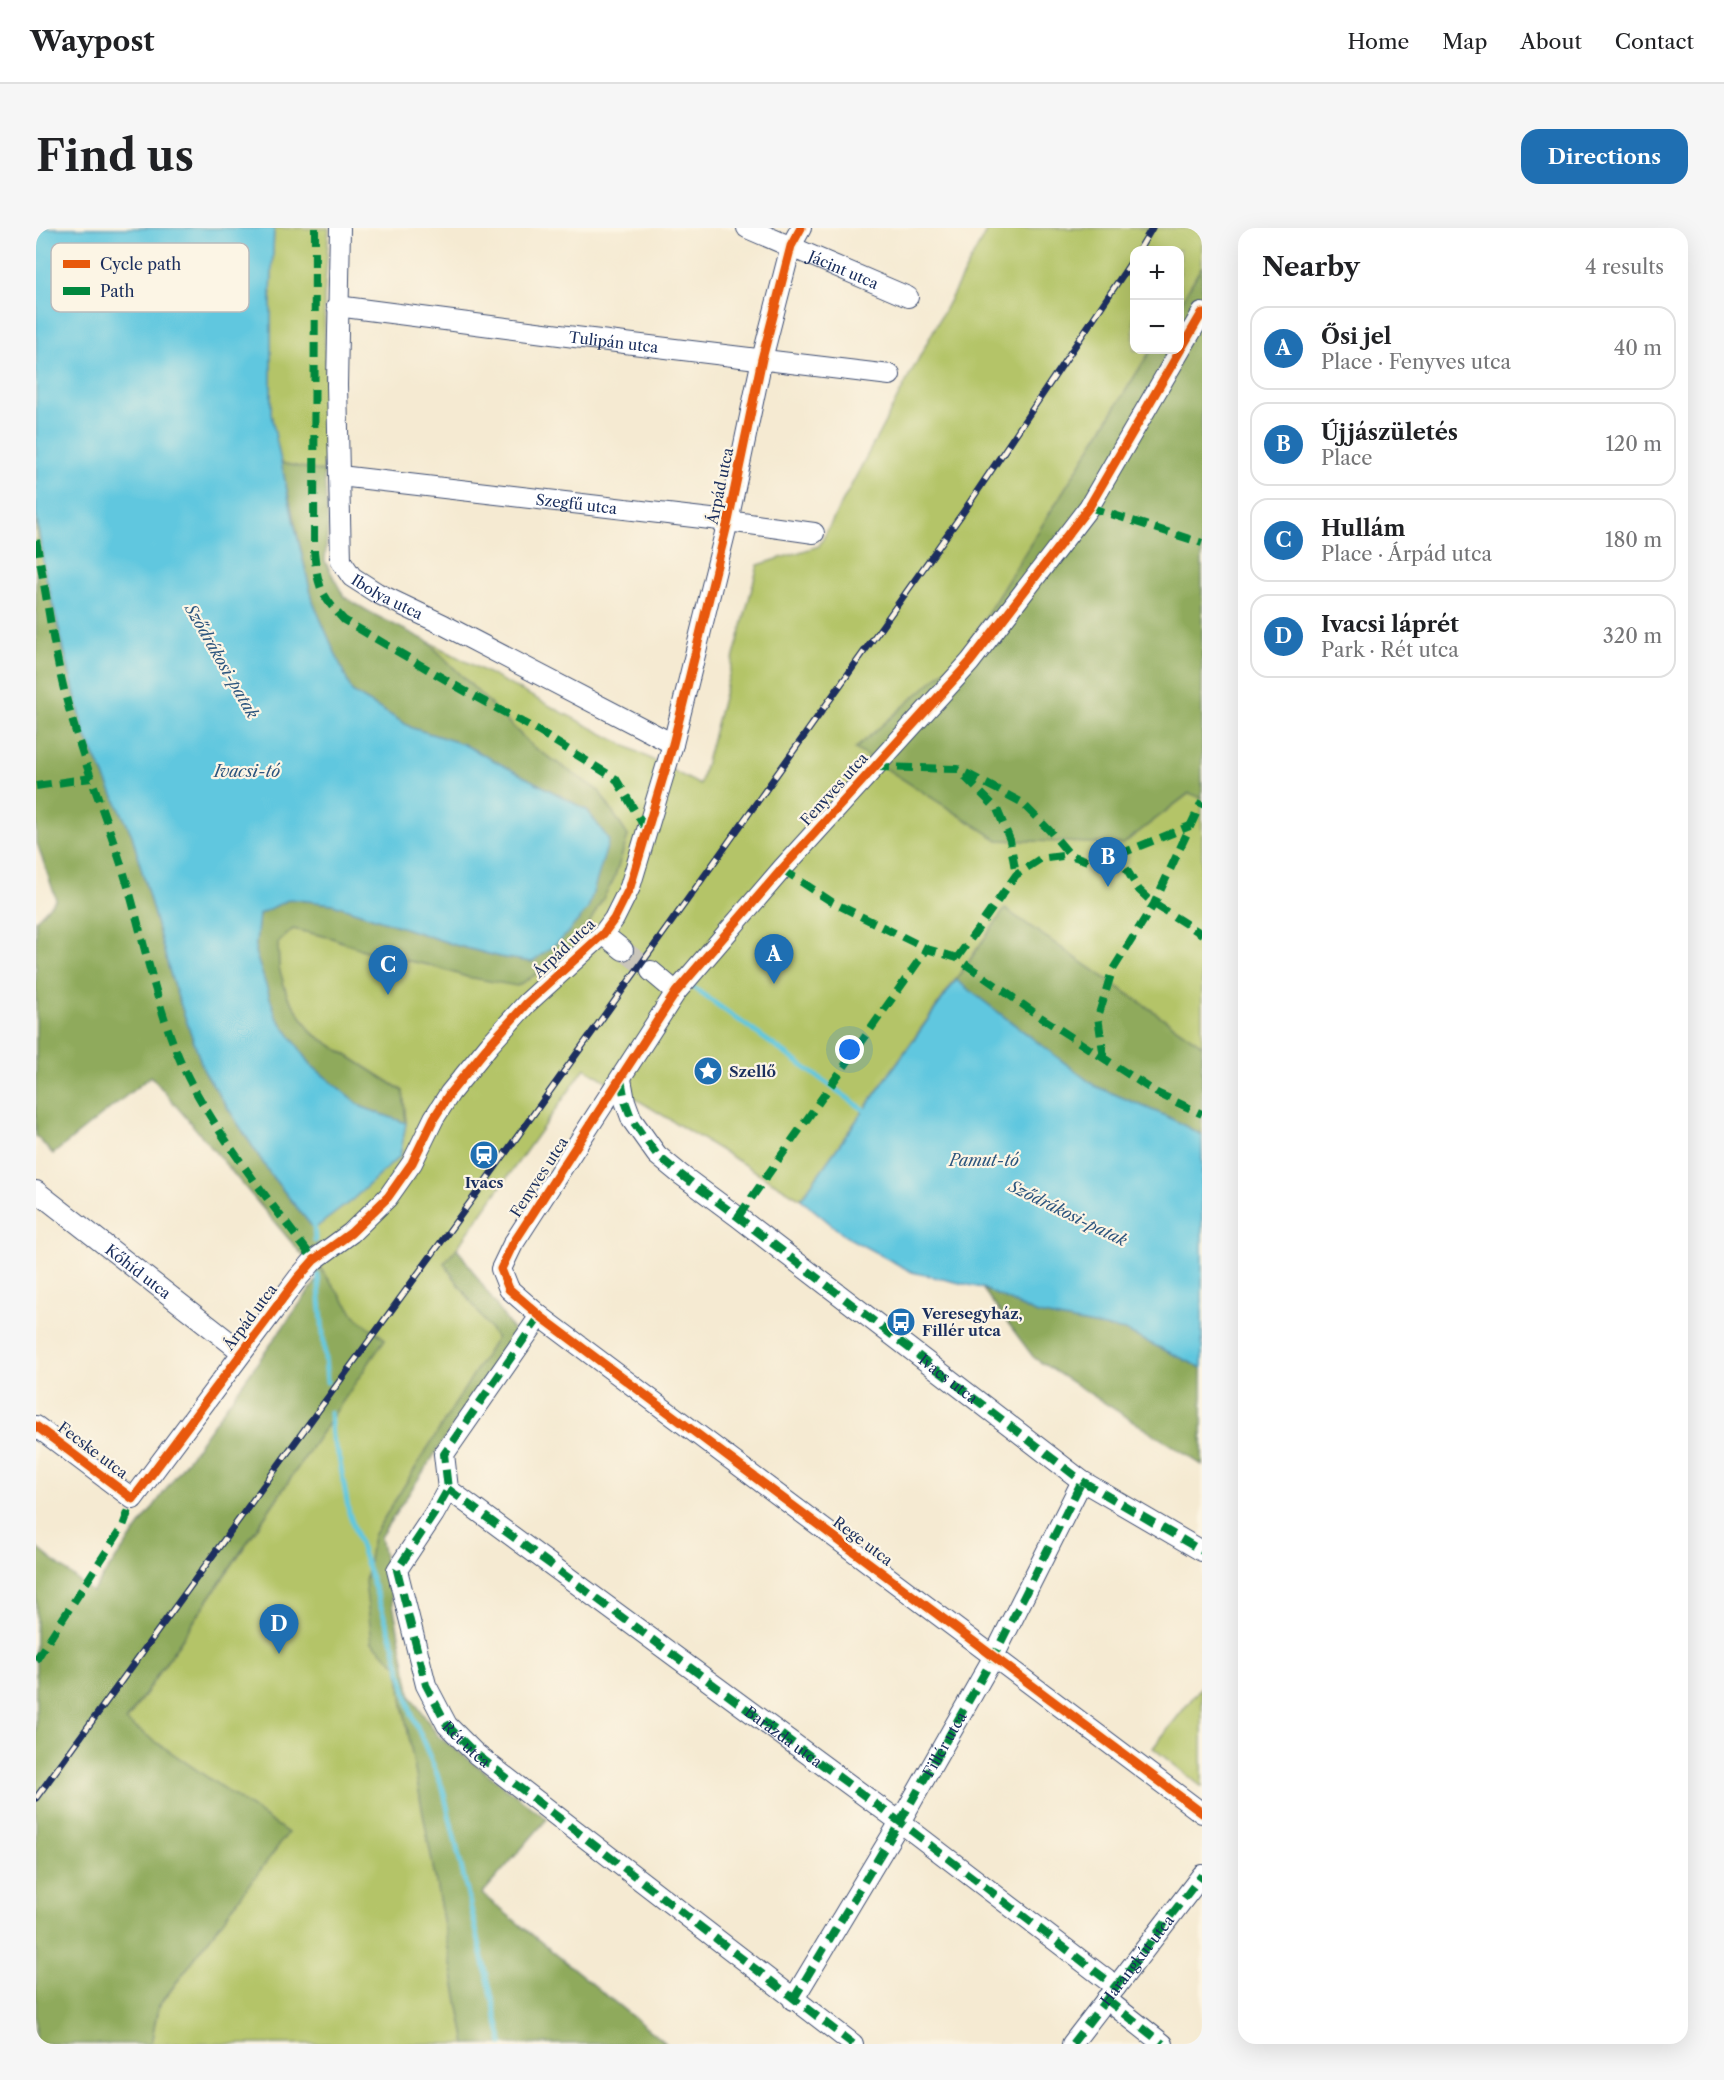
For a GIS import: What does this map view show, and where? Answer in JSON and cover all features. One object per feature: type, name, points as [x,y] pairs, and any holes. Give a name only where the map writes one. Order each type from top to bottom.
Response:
[{"type":"street","name":"Ibolya utca","points":[[340,228],[337,385],[341,561],[352,577],[377,593],[444,625],[673,744]]},
{"type":"street","name":"Jácint utca","points":[[747,228],[908,297]]},
{"type":"street","name":"Árpád utca","points":[[133,1499],[298,1278],[314,1260],[368,1217],[400,1182],[441,1105],[490,1044],[527,1003],[603,934],[614,919],[630,887],[673,744],[728,521],[762,359],[791,246],[801,228]]},
{"type":"street","name":"Tulipán utca","points":[[337,306],[890,375]]},
{"type":"street","name":"Fenyves utca","points":[[509,1289],[501,1269],[513,1244],[676,992],[782,868],[970,662],[1089,507],[1202,314]]},
{"type":"street","name":"Szegfű utca","points":[[340,476],[814,533]]},
{"type":"street","name":"Árpád utca","points":[[603,934],[623,950]]},
{"type":"street","points":[[651,971],[676,992]]},
{"type":"street","name":"Ivacs utca","points":[[621,1079],[625,1101],[632,1120],[652,1148],[665,1161],[1082,1481],[1202,1551]]},
{"type":"street","name":"Kőhíd utca","points":[[36,1191],[242,1352]]},
{"type":"street","name":"Rege utca","points":[[509,1289],[540,1316],[1202,1814]]},
{"type":"street","points":[[448,1489],[444,1454],[540,1316]]},
{"type":"street","name":"Fecske utca","points":[[36,1426],[133,1499]]},
{"type":"street","name":"Fillér utca","points":[[793,2000],[900,1822],[993,1658],[1082,1481]]},
{"type":"street","name":"Barázda utca","points":[[448,1489],[900,1822],[1111,1993],[1163,2044]]},
{"type":"street","name":"Rét utca","points":[[448,1489],[397,1570],[426,1685],[447,1725],[476,1754],[853,2044]]},
{"type":"street","name":"Harangkút utca","points":[[1072,2044],[1202,1875]]},
{"type":"green space","points":[[274,228],[329,228],[324,299],[326,386],[324,472],[281,463],[271,414],[271,293]]},
{"type":"green space","points":[[988,228],[1202,228],[1202,266],[1184,297],[1184,246],[1130,246],[1130,354],[1149,354],[961,656],[856,749],[1123,844],[1190,793],[1202,798],[1202,1045],[1005,909],[801,1199],[585,1068],[444,1263],[497,1338],[373,1536],[372,1642],[398,1665],[403,1705],[466,2044],[151,2044],[158,2008],[287,1833],[126,1722],[385,1339],[357,1318],[321,1269],[314,1229],[352,1200],[400,1156],[406,1123],[403,1091],[312,1033],[287,995],[279,968],[278,943],[293,929],[332,938],[374,954],[429,965],[467,977],[573,952],[628,836],[599,791],[532,746],[427,641],[700,785],[758,565],[819,546]]},
{"type":"green space","points":[[1202,266],[1202,798],[1189,793],[1123,844],[998,840],[855,749],[961,656],[1149,354],[1184,354],[1184,297]]},
{"type":"green space","points":[[281,463],[324,472],[328,525],[325,561],[344,597],[427,641],[532,746],[599,791],[628,836],[614,879],[573,952],[517,986],[467,977],[429,965],[374,954],[332,938],[293,929],[278,943],[279,968],[287,995],[312,1033],[403,1091],[406,1123],[362,1107],[312,1066],[276,1016],[255,952],[259,914],[290,899],[333,904],[455,945],[500,957],[532,962],[587,810],[463,744],[412,728],[352,692],[313,602]]},
{"type":"green space","points":[[36,513],[44,568],[36,575]]},
{"type":"green space","points":[[44,568],[85,735],[132,835],[172,980],[204,1071],[271,1175],[314,1229],[321,1269],[357,1318],[385,1339],[126,1721],[288,1833],[158,2007],[151,2044],[36,2044],[36,1547],[92,1592],[320,1276],[151,1076],[53,1154],[36,1136],[36,920],[56,899],[36,840],[36,575]]},
{"type":"green space","points":[[1005,909],[1202,1045],[1202,1135],[1166,1116],[1095,1086],[956,980]]},
{"type":"green space","points":[[457,1248],[515,1333],[380,1537],[411,1697],[438,1736],[547,1819],[482,1894],[666,2044],[466,2044],[403,1705],[398,1666],[372,1642],[365,1582],[373,1536],[496,1338],[444,1263]]},
{"type":"green space","points":[[982,1288],[1038,1314],[1125,1331],[1202,1368],[1202,1465],[1034,1358]]},
{"type":"green space","points":[[1202,1686],[1202,1787],[1153,1748]]},
{"type":"water","name":"Ivacsi-tó","points":[[36,228],[274,228],[271,293],[271,414],[313,602],[352,692],[412,728],[463,744],[587,810],[609,840],[588,909],[562,939],[532,962],[500,957],[455,945],[333,904],[290,899],[259,914],[255,952],[276,1016],[312,1066],[362,1107],[406,1123],[400,1156],[352,1200],[314,1229],[271,1175],[204,1071],[172,980],[132,835],[85,735],[44,568],[36,513]]},
{"type":"water","name":"Pamut-tó","points":[[956,980],[1095,1086],[1166,1116],[1202,1135],[1202,1368],[1125,1331],[1038,1314],[982,1288],[912,1272],[845,1236],[801,1199]]},
{"type":"waterway","name":"Sződrákosi-patak","points":[[691,986],[870,1114]]},
{"type":"waterway","points":[[314,1222],[315,1241]]},
{"type":"waterway","points":[[318,1275],[327,1382]]},
{"type":"waterway","points":[[330,1412],[332,1437],[339,1457],[349,1513],[394,1645],[411,1712],[443,1789],[503,2044]]},
{"type":"tunnel","points":[[623,950],[651,971]]},
{"type":"railway","points":[[1141,246],[1152,228]]},
{"type":"railway","points":[[36,1798],[479,1190],[723,850],[964,511],[1130,264]]},
{"type":"marked path","points":[[315,228],[314,551],[317,573],[325,596],[344,620],[533,728],[616,779],[647,831]]},
{"type":"marked path","points":[[1089,507],[1202,543]]},
{"type":"marked path","points":[[36,540],[54,643],[68,705],[122,867],[163,1015],[181,1063],[219,1130],[314,1260]]},
{"type":"marked path","points":[[875,767],[958,769],[1021,802],[1070,855],[1088,861],[1105,860],[1190,826]]},
{"type":"marked path","points":[[965,777],[997,809],[1010,840],[1016,875]]},
{"type":"marked path","points":[[36,786],[91,778]]},
{"type":"marked path","points":[[1104,1058],[1098,1017],[1112,971],[1154,904],[1202,801]]},
{"type":"marked path","points":[[957,958],[1016,875],[1040,859],[1070,855]]},
{"type":"marked path","points":[[1105,860],[1125,867],[1139,890],[1154,904],[1202,934]]},
{"type":"marked path","points":[[782,869],[832,902],[927,949],[957,958],[1039,1016],[1157,1093],[1202,1114]]},
{"type":"marked path","points":[[738,1217],[927,949]]},
{"type":"marked path","points":[[621,1079],[625,1101],[632,1120],[657,1155],[680,1174],[1082,1481],[1202,1551]]},
{"type":"marked path","points":[[540,1316],[444,1454],[448,1489],[397,1570],[426,1685],[447,1725],[476,1754],[853,2044]]},
{"type":"marked path","points":[[793,2000],[900,1822],[993,1658],[1082,1481]]},
{"type":"marked path","points":[[448,1489],[900,1822],[1116,1987]]},
{"type":"marked path","points":[[36,1660],[123,1526],[133,1499]]},
{"type":"marked path","points":[[1072,2044],[1202,1875]]},
{"type":"marked path","points":[[1106,1999],[1163,2044]]},
{"type":"cycle path","points":[[36,1426],[133,1499],[298,1278],[314,1260],[351,1233],[388,1197],[412,1163],[434,1118],[450,1093],[490,1044],[527,1003],[603,934],[614,919],[630,887],[673,744],[728,521],[762,359],[791,246],[801,228]]},
{"type":"cycle path","points":[[1202,313],[1089,507],[970,662],[782,869],[676,992],[513,1244],[501,1269],[509,1289],[540,1316],[1202,1813]]},
{"type":"place","name":"Újjászületés","points":[[1108,887]]},
{"type":"place","name":"Ősi jel","points":[[774,984]]},
{"type":"place","name":"Hullám","points":[[388,995]]},
{"type":"place","name":"Szellő","points":[[708,1071]]},
{"type":"place","name":"Ivacs","points":[[484,1155]]},
{"type":"place","name":"Veresegyház, Fillér utca","points":[[901,1322]]},
{"type":"place","name":"Ivacsi láprét","points":[[279,1654]]}]
